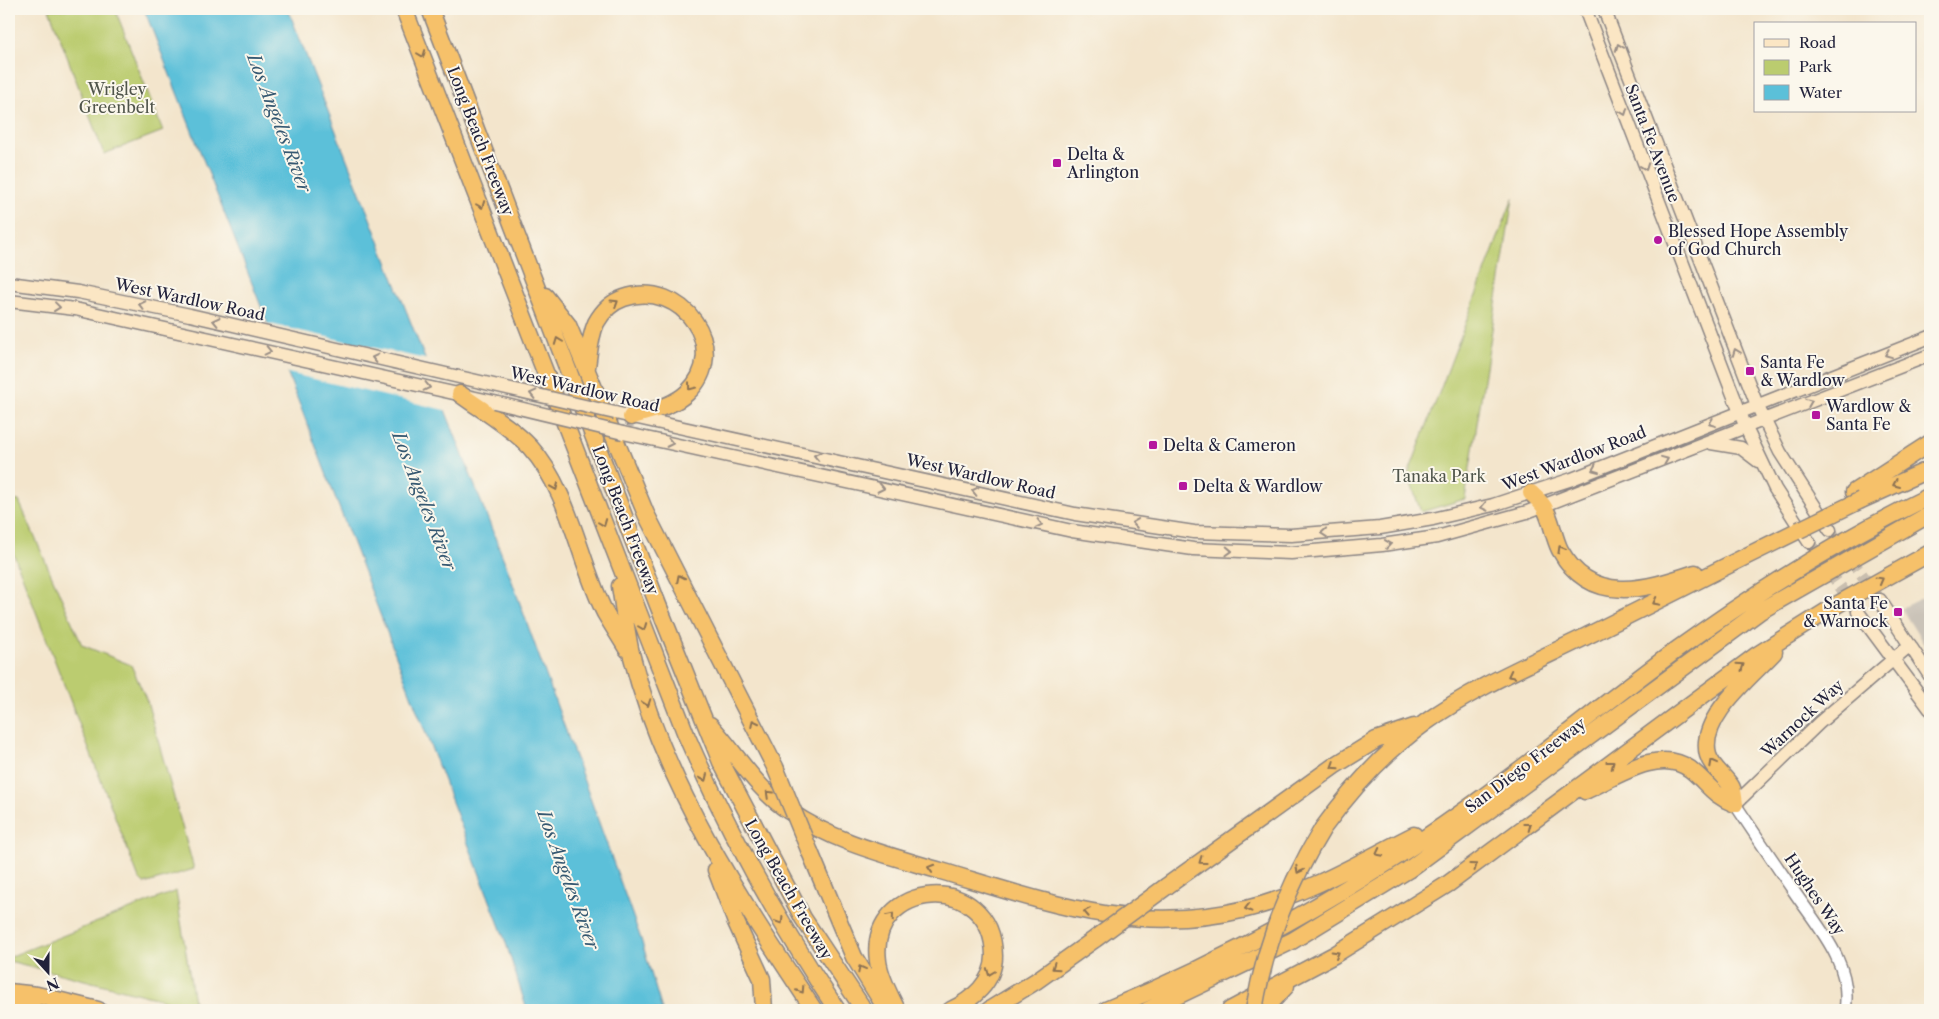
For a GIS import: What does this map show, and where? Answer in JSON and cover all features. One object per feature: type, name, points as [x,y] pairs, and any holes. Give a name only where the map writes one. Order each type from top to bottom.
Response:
[{"type":"highway","name":"Long Beach Freeway","points":[[404,9],[686,737],[730,831],[780,922],[836,1010]]},
{"type":"highway","name":"Long Beach Freeway","points":[[430,9],[661,614],[721,762],[775,869],[803,918],[864,1010]]},
{"type":"highway","points":[[535,282],[568,325],[646,514],[775,766],[854,957],[887,1010]]},
{"type":"highway","points":[[587,368],[593,331],[597,321],[610,306],[619,300],[634,294],[648,293],[670,299],[694,319],[703,341],[703,363],[699,375],[687,393],[678,400],[661,408],[631,417]]},
{"type":"highway","points":[[460,394],[529,446],[550,474],[605,612],[632,657]]},
{"type":"highway","points":[[1857,496],[1930,444]]},
{"type":"highway","points":[[1254,1010],[1259,983],[1282,906],[1323,828],[1356,786],[1400,743],[1426,722],[1472,694],[1747,556],[1768,546],[1804,536],[1820,512],[1930,468]]},
{"type":"highway","points":[[1530,493],[1544,506],[1555,540],[1566,558],[1582,575],[1606,588],[1628,590],[1648,588],[1747,556]]},
{"type":"highway","name":"San Diego Freeway","points":[[1106,1010],[1199,969],[1284,925],[1376,871],[1470,807],[1670,655],[1743,603],[1851,538],[1930,496]]},
{"type":"highway","points":[[1131,1010],[1175,992],[1289,935],[1400,867],[1757,606],[1836,558],[1930,507]]},
{"type":"highway","points":[[1148,1010],[1250,963],[1292,941],[1408,870],[1760,611],[1930,514]]},
{"type":"highway","name":"San Diego Freeway","points":[[1172,1010],[1298,947],[1379,900],[1481,831],[1719,652],[1821,586],[1930,526]]},
{"type":"highway","points":[[613,549],[632,657],[670,768],[701,830],[814,1010]]},
{"type":"highway","points":[[1230,1010],[1294,978],[1380,928],[1448,884],[1720,681],[1838,604],[1930,553]]},
{"type":"highway","points":[[1735,804],[1732,787],[1713,766],[1708,755],[1707,737],[1709,727],[1719,710],[1793,632]]},
{"type":"highway","points":[[703,717],[767,792],[786,810],[817,829],[859,846],[1053,904],[1108,916],[1151,920],[1188,918],[1224,914],[1271,902],[1326,879],[1470,807]]},
{"type":"highway","points":[[989,1010],[1036,981],[1334,766],[1376,740],[1426,722]]},
{"type":"highway","points":[[1558,803],[1647,763],[1669,761],[1687,767],[1718,797],[1735,804]]},
{"type":"highway","points":[[701,830],[735,920],[760,972],[764,991],[764,1010]]},
{"type":"highway","points":[[898,1010],[880,971],[878,942],[885,923],[897,909],[914,899],[932,894],[959,899],[974,910],[987,926],[994,948],[992,970],[982,987],[966,1002],[951,1010]]},
{"type":"highway","points":[[1264,1010],[1294,978]]},
{"type":"highway","points":[[9,992],[45,997],[98,1010]]},
{"type":"highway","points":[[9,1004],[34,1010]]},
{"type":"main road","name":"Santa Fe Avenue","points":[[1585,9],[1746,428],[1775,489],[1804,536]]},
{"type":"main road","name":"Santa Fe Avenue","points":[[1604,9],[1757,405],[1795,476],[1830,530]]},
{"type":"main road","name":"West Wardlow Road","points":[[9,284],[78,292],[190,315],[631,417],[1075,514],[1194,532],[1291,536],[1380,528],[1442,517],[1530,493],[1930,337]]},
{"type":"main road","name":"West Wardlow Road","points":[[9,301],[75,309],[186,332],[623,433],[1072,531],[1193,549],[1291,553],[1382,545],[1437,536],[1544,506],[1930,355]]},
{"type":"main road","points":[[1708,442],[1741,448],[1764,466]]},
{"type":"main road","points":[[1880,600],[1930,676]]},
{"type":"main road","points":[[1858,612],[1930,709]]},
{"type":"main road","name":"Warnock Way","points":[[1735,804],[1819,723],[1910,645]]},
{"type":"street","name":"Hughes Way","points":[[1735,804],[1827,936],[1838,959],[1843,979],[1845,1010]]},
{"type":"shaded area","points":[[1930,594],[1930,654],[1901,608]]},
{"type":"green space","name":"Wrigley Greenbelt","points":[[49,9],[115,9],[163,131],[104,154]]},
{"type":"green space","name":"Tanaka Park","points":[[1513,198],[1465,499],[1421,512],[1408,475]]},
{"type":"green space","points":[[9,500],[19,501],[82,645],[131,665],[147,701],[194,869],[144,884],[139,879],[9,542]]},
{"type":"green space","points":[[176,891],[195,1008],[9,961],[9,957]]},
{"type":"water","name":"Los Angeles River","points":[[144,9],[288,9],[509,573],[641,939],[662,1010],[527,1010],[505,940],[301,408]]},
{"type":"pier","points":[[265,323],[429,360],[449,411],[284,372]]},
{"type":"tunnel","points":[[1830,530],[1880,600]]},
{"type":"tunnel","points":[[1809,542],[1858,612]]},
{"type":"place","name":"Delta & Arlington","points":[[1057,163]]},
{"type":"place","name":"Blessed Hope Assembly of God Church","points":[[1658,240]]},
{"type":"place","name":"Santa Fe & Wardlow","points":[[1750,371]]},
{"type":"place","name":"Wardlow & Santa Fe","points":[[1816,415]]},
{"type":"place","name":"Delta & Cameron","points":[[1153,445]]},
{"type":"place","name":"Delta & Wardlow","points":[[1183,486]]},
{"type":"place","name":"Santa Fe & Warnock","points":[[1898,612]]}]
